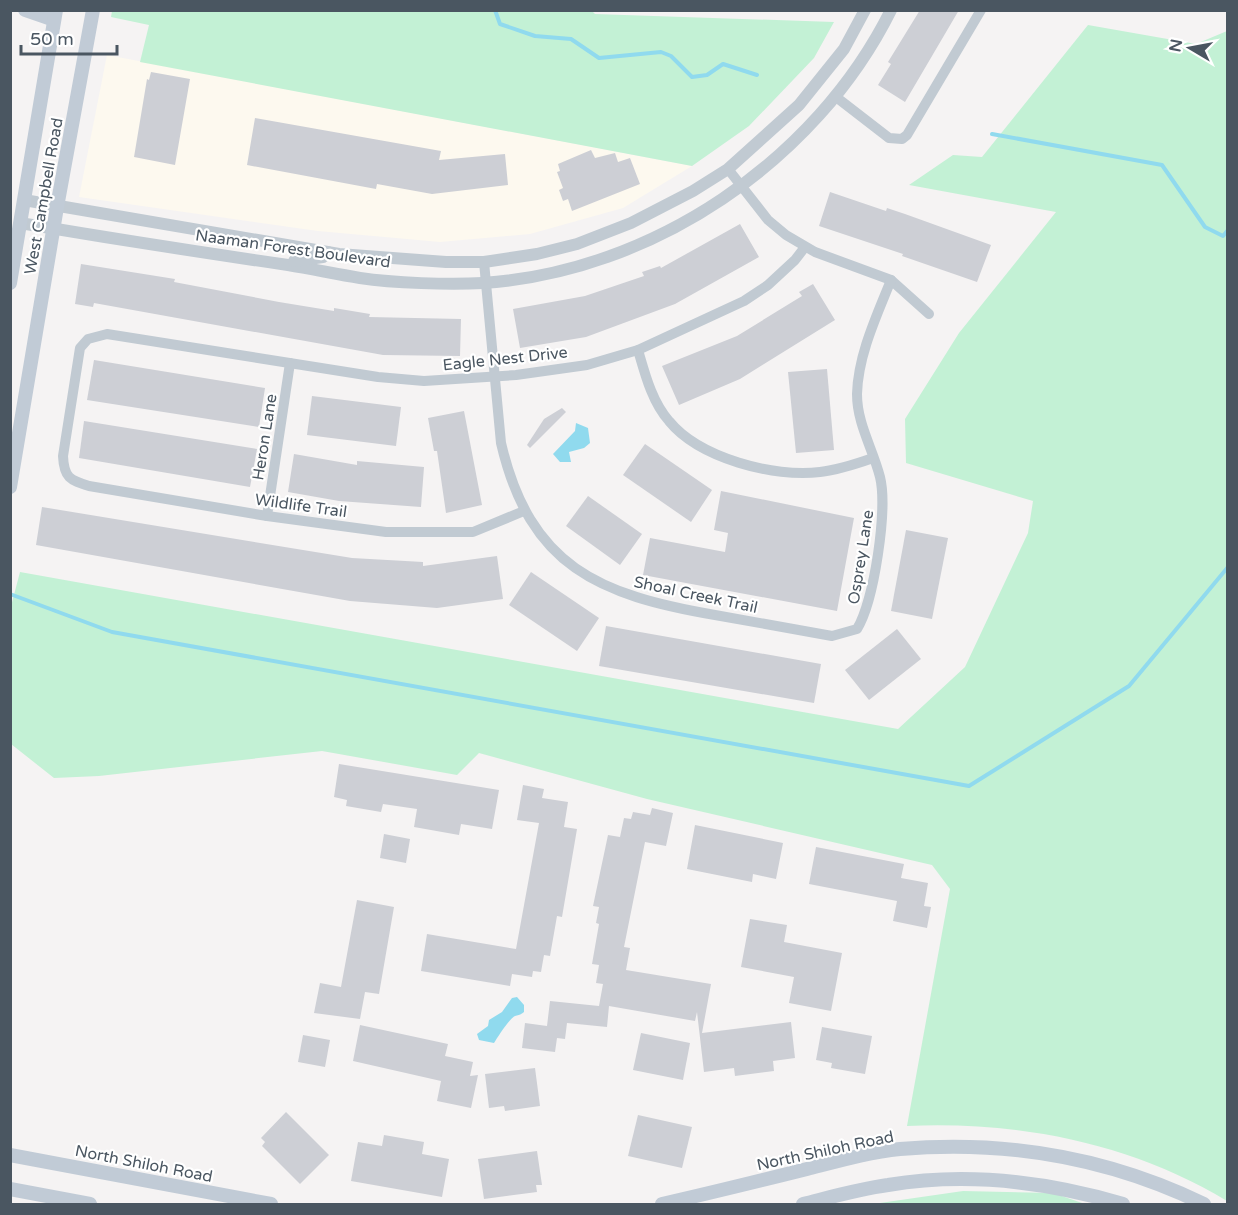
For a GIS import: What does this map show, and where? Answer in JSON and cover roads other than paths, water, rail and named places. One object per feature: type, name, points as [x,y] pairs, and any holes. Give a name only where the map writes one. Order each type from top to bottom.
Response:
[{"type":"main road","points":[[25,10],[55,15]]},
{"type":"main road","name":"West Campbell Road","points":[[10,487],[53,228],[93,10]]},
{"type":"main road","name":"West Campbell Road","points":[[10,283],[55,15]]},
{"type":"main road","name":"North Shiloh Road","points":[[662,1204],[864,1155],[900,1149],[1008,1148],[1063,1156],[1118,1169],[1164,1185],[1204,1204]]},
{"type":"main road","name":"North Shiloh Road","points":[[10,1155],[271,1204]]},
{"type":"main road","points":[[803,1204],[889,1184],[958,1180],[1050,1186],[1123,1204]]},
{"type":"main road","points":[[10,1189],[90,1204]]},
{"type":"street","name":"Naaman Forest Boulevard","points":[[24,200],[328,252],[446,262],[484,262],[537,254],[577,244],[631,223],[693,191],[728,169],[800,105],[844,49],[865,10]]},
{"type":"street","name":"Naaman Forest Boulevard","points":[[20,223],[363,279],[486,283],[588,264],[660,235],[741,186],[803,133],[836,97],[864,58],[891,10]]},
{"type":"street","points":[[836,97],[889,138],[902,139],[907,135],[981,10]]},
{"type":"street","points":[[728,169],[768,220],[805,247],[891,280],[929,314]]},
{"type":"street","name":"Eagle Nest Drive","points":[[72,480],[64,471],[63,456],[80,348],[88,339],[107,334],[290,363],[424,381],[496,377],[587,365],[638,350],[744,301],[768,285],[795,260],[805,247]]},
{"type":"street","points":[[275,263],[310,260],[323,257],[328,252]]},
{"type":"street","name":"Shoal Creek Trail","points":[[484,262],[501,443],[512,486],[524,511],[567,562],[603,585],[637,599],[832,636],[857,629]]},
{"type":"street","name":"Osprey Lane","points":[[857,629],[866,615],[884,503],[880,477],[858,414],[857,392],[860,371],[875,319],[891,280]]},
{"type":"street","points":[[638,350],[657,403],[668,420],[689,440],[706,451],[748,464],[802,473],[820,472],[873,458]]},
{"type":"street","name":"Heron Lane","points":[[267,516],[290,363]]},
{"type":"street","name":"Wildlife Trail","points":[[72,480],[90,486],[267,516],[386,532],[445,534],[473,532],[524,511]]},
{"type":"water","points":[[576,423],[588,428],[590,443],[584,448],[569,452],[571,462],[560,462],[553,454],[575,431]]},
{"type":"water","points":[[517,997],[524,1005],[524,1012],[510,1021],[494,1043],[479,1040],[477,1034],[488,1026],[489,1020],[502,1012],[512,998]]},
{"type":"waterway","points":[[495,10],[500,24],[535,36],[571,39],[599,58],[661,52],[671,56],[692,77],[707,75],[723,64],[757,75]]},
{"type":"waterway","points":[[992,134],[1162,165],[1205,227],[1223,236],[1228,230]]},
{"type":"waterway","points":[[10,594],[112,632],[969,786],[1129,686],[1228,567]]}]
